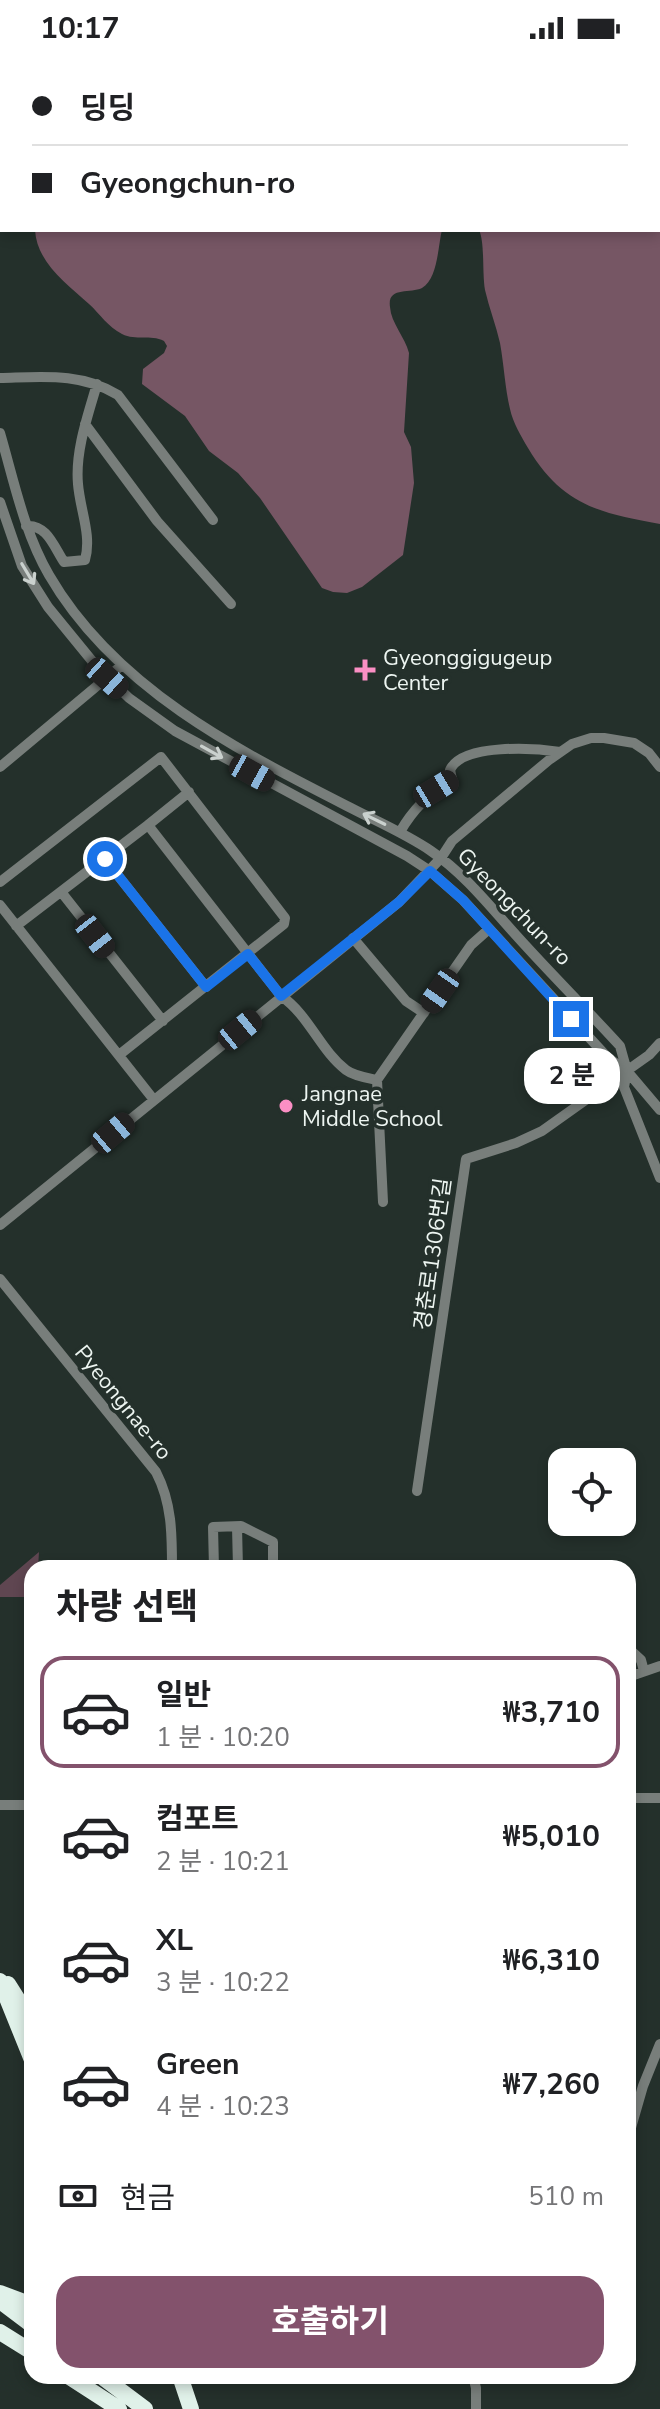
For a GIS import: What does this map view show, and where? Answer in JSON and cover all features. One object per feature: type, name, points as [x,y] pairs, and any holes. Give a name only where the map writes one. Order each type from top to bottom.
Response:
[{"type":"highway","points":[[0,1971],[24,2013]]},
{"type":"highway","points":[[0,1981],[24,2040]]},
{"type":"highway","points":[[0,2293],[24,2302]]},
{"type":"highway","points":[[0,2301],[24,2319]]},
{"type":"highway","points":[[0,2332],[24,2347]]},
{"type":"highway","points":[[80,2384],[119,2409]]},
{"type":"highway","points":[[112,2384],[145,2409]]},
{"type":"highway","points":[[183,2384],[191,2409]]},
{"type":"street","points":[[0,378],[69,377],[97,384],[118,395],[213,520]]},
{"type":"street","points":[[64,562],[85,560],[88,548],[77,482],[85,424],[97,384]]},
{"type":"street","points":[[85,424],[157,521],[231,604]]},
{"type":"street","name":"Gyeongchun-ro","points":[[0,433],[26,526],[55,585],[74,612],[122,665],[181,713],[273,767],[400,832],[441,858],[471,885],[620,1046],[627,1071]]},
{"type":"street","name":"Gyeongchun-ro","points":[[0,502],[22,566],[48,607],[107,678],[175,731],[430,871],[463,900],[608,1058],[627,1071],[660,1110]]},
{"type":"street","points":[[26,526],[35,525],[45,531],[64,562]]},
{"type":"street","points":[[55,585],[64,562]]},
{"type":"street","points":[[0,767],[122,665]]},
{"type":"street","points":[[0,1225],[399,902],[430,871],[452,841],[560,752],[572,744],[604,738],[634,743],[649,753],[660,767]]},
{"type":"street","points":[[400,832],[428,795],[452,779],[450,770],[459,759],[499,749],[560,752]]},
{"type":"street","points":[[0,882],[161,757],[285,918],[284,924],[248,954],[119,1055]]},
{"type":"street","points":[[16,926],[189,792]]},
{"type":"street","points":[[148,825],[281,996],[292,1003],[347,1072],[377,1080]]},
{"type":"street","points":[[105,859],[206,987]]},
{"type":"street","points":[[62,893],[163,1021]]},
{"type":"street","points":[[0,905],[154,1100]]},
{"type":"street","points":[[383,1202],[377,1080],[471,945],[489,929]]},
{"type":"street","points":[[353,938],[406,1001],[424,1013]]},
{"type":"street","points":[[660,1043],[627,1071],[624,1087],[660,1178]]},
{"type":"street","name":"경춘로1306번길","points":[[417,1491],[466,1159],[542,1131],[627,1071]]},
{"type":"street","name":"Pyeongnae-ro","points":[[0,1279],[156,1472],[165,1489],[170,1511],[172,1560]]},
{"type":"street","points":[[214,1560],[213,1527],[237,1527],[273,1542],[273,1560]]},
{"type":"street","points":[[237,1527],[238,1560]]},
{"type":"street","points":[[636,1655],[644,1671]]},
{"type":"street","points":[[636,1674],[660,1666]]},
{"type":"street","points":[[636,1798],[660,1798]]},
{"type":"street","points":[[0,1805],[24,1805]]},
{"type":"street","points":[[636,2110],[660,2044]]},
{"type":"street","points":[[475,2384],[476,2409]]},
{"type":"shaded area","points":[[35,232],[442,232],[434,270],[427,284],[417,290],[396,293],[390,300],[393,319],[409,353],[404,432],[411,447],[414,483],[403,555],[362,587],[347,593],[322,588],[260,498],[238,473],[209,451],[185,416],[142,384],[143,369],[164,353],[167,346],[164,341],[127,336],[112,328],[47,263]]},
{"type":"shaded area","points":[[480,232],[660,232],[660,524],[618,516],[584,503],[554,482],[528,448],[510,409],[500,343],[485,290]]},
{"type":"shaded area","points":[[24,1565],[24,1597],[0,1597],[0,1585]]},
{"type":"place","name":"Gyeonggigugeup Center","points":[[365,670]]},
{"type":"place","name":"Jangnae Middle School","points":[[286,1106]]},
{"type":"route","points":[[105,859],[206,987],[248,954],[281,996],[399,902],[430,871],[463,900],[571,1019]]}]
